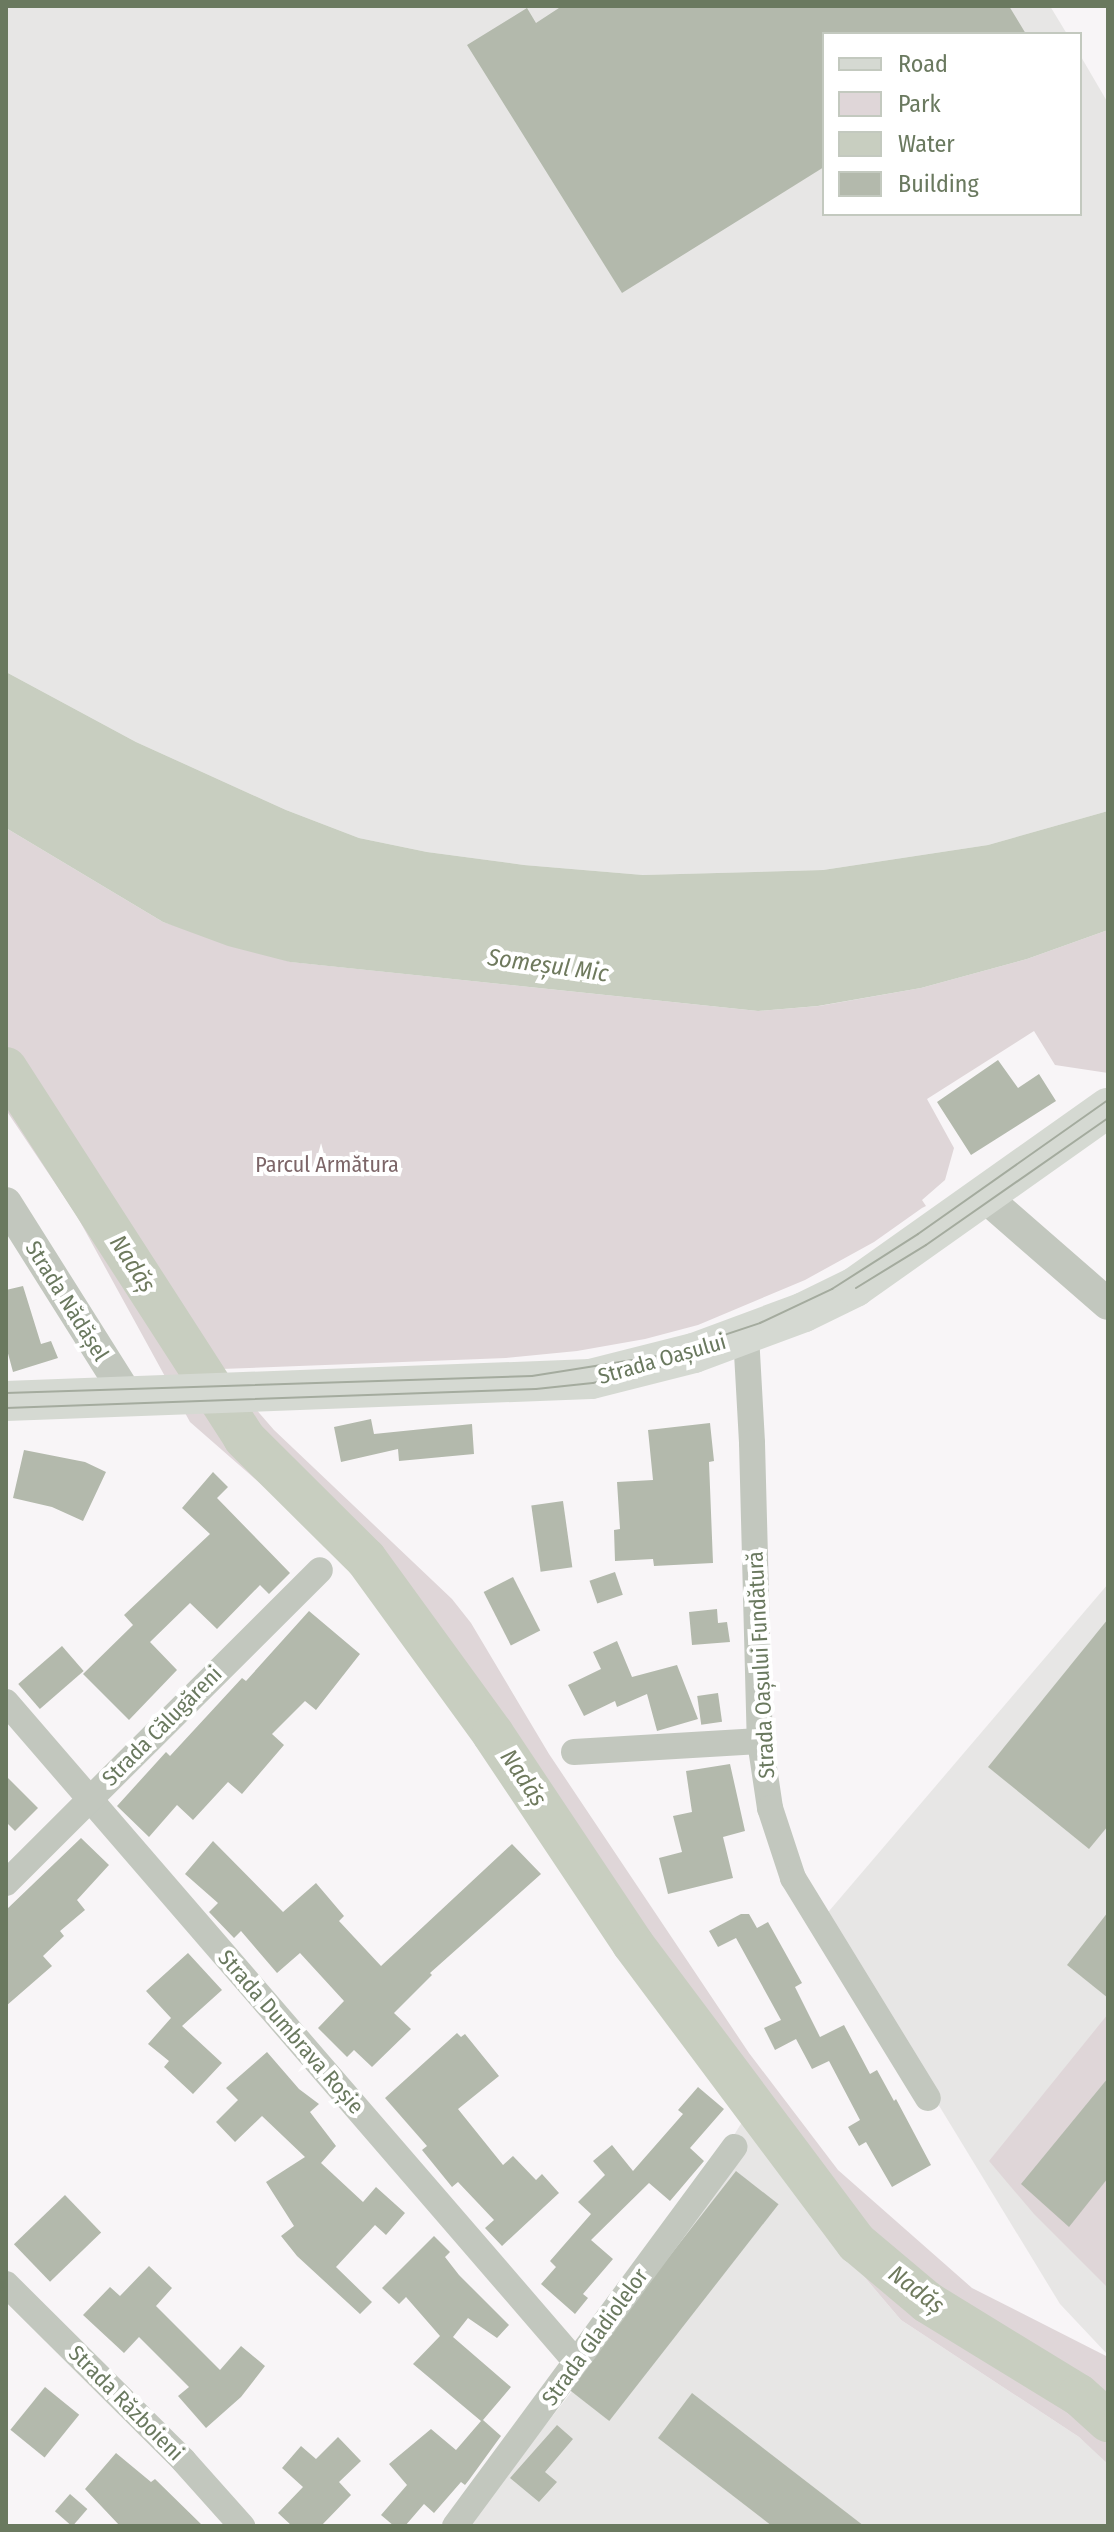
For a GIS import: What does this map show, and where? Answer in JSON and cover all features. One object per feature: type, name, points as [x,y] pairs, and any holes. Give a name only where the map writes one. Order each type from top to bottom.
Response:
[{"type":"main road","name":"Strada Oașului","points":[[6,1401],[591,1379],[694,1353],[746,1335],[855,1287],[988,1200],[1108,1108]]},
{"type":"street","points":[[988,1200],[1108,1304]]},
{"type":"street","name":"Strada Nădășel","points":[[6,1203],[141,1398]]},
{"type":"street","name":"Strada Oașului Fundătură","points":[[746,1335],[760,1741],[770,1808],[793,1878],[928,2098]]},
{"type":"street","name":"Strada Călugăreni","points":[[6,1883],[320,1570]]},
{"type":"street","name":"Strada Dumbrava Roșie","points":[[6,1702],[576,2362]]},
{"type":"street","points":[[574,1752],[760,1741]]},
{"type":"street","name":"Strada Gladiolelor","points":[[455,2526],[734,2147]]},
{"type":"street","name":"Strada Războieni","points":[[6,2284],[183,2460],[242,2526]]},
{"type":"shaded area","points":[[6,6],[1050,6],[1066,32],[822,32],[822,216],[1082,216],[1082,58],[1108,103],[1108,811],[988,845],[823,870],[643,875],[524,865],[427,852],[359,838],[286,810],[136,742],[6,672]]},
{"type":"shaded area","points":[[1108,1584],[1108,2355],[1060,2304],[824,1917]]},
{"type":"shaded area","points":[[744,2119],[901,2320],[1079,2437],[1103,2458],[1108,2464],[1108,2526],[466,2526],[584,2376]]},
{"type":"green space","name":"Parcul Armătura","points":[[6,828],[163,922],[291,962],[758,1011],[819,1006],[921,988],[1027,959],[1108,930],[1108,1073],[1055,1065],[1034,1031],[927,1099],[954,1148],[945,1180],[922,1200],[926,1206],[874,1242],[805,1280],[698,1325],[645,1339],[577,1351],[506,1358],[221,1369],[274,1430],[452,1599],[471,1623],[549,1754],[749,2053],[838,2170],[972,2288],[1108,2357],[1108,2464],[1079,2437],[901,2320],[744,2119],[561,1860],[372,1581],[190,1422],[77,1216],[6,1110]]},
{"type":"green space","points":[[1108,2014],[1108,2288],[1034,2214],[989,2161]]},
{"type":"water","name":"Someșul Mic","points":[[6,672],[136,742],[286,810],[359,838],[427,852],[524,865],[643,875],[823,870],[988,845],[1108,811],[1108,930],[1027,959],[921,988],[818,1006],[758,1011],[290,962],[228,946],[163,922],[6,828]]},
{"type":"building","points":[[562,6],[1009,6],[1025,32],[822,32],[822,168],[622,293],[467,45],[527,8],[536,23]]},
{"type":"building","points":[[998,1060],[1018,1088],[1039,1074],[1056,1101],[971,1155],[937,1102]]},
{"type":"building","points":[[23,1286],[41,1344],[51,1341],[58,1358],[13,1372],[6,1346],[6,1290]]},
{"type":"building","points":[[371,1419],[374,1434],[472,1424],[474,1454],[399,1461],[398,1449],[341,1462],[334,1427]]},
{"type":"building","points":[[710,1423],[714,1461],[709,1462],[713,1563],[654,1566],[653,1559],[615,1561],[614,1530],[620,1529],[617,1482],[653,1480],[648,1430]]},
{"type":"building","points":[[24,1450],[85,1462],[106,1472],[83,1521],[52,1507],[13,1498]]},
{"type":"building","points":[[213,1472],[228,1487],[217,1498],[290,1573],[269,1594],[260,1585],[217,1629],[190,1603],[150,1642],[177,1670],[129,1720],[83,1674],[133,1625],[124,1615],[210,1534],[182,1508]]},
{"type":"building","points":[[563,1501],[572,1567],[541,1572],[531,1505]]},
{"type":"building","points":[[615,1572],[623,1595],[597,1603],[589,1581]]},
{"type":"building","points":[[513,1577],[540,1630],[511,1645],[484,1592]]},
{"type":"building","points":[[717,1609],[718,1623],[727,1622],[730,1642],[692,1645],[689,1612]]},
{"type":"building","points":[[309,1611],[360,1654],[316,1710],[305,1701],[272,1734],[284,1745],[242,1794],[228,1782],[193,1820],[177,1805],[149,1837],[117,1806],[166,1752],[170,1756],[242,1678],[246,1681]]},
{"type":"building","points":[[1108,1619],[1108,1826],[1089,1849],[988,1767]]},
{"type":"building","points":[[617,1641],[632,1677],[677,1665],[698,1719],[657,1731],[647,1694],[617,1707],[615,1701],[584,1716],[568,1685],[601,1669],[593,1652]]},
{"type":"building","points":[[62,1646],[84,1671],[40,1709],[18,1684]]},
{"type":"building","points":[[718,1693],[722,1722],[701,1725],[697,1696]]},
{"type":"building","points":[[730,1764],[745,1831],[723,1837],[733,1878],[668,1894],[659,1858],[682,1852],[673,1816],[692,1812],[686,1771]]},
{"type":"building","points":[[6,1776],[38,1808],[15,1831],[6,1822]]},
{"type":"building","points":[[81,1838],[109,1865],[77,1900],[85,1910],[60,1931],[64,1936],[43,1956],[52,1966],[6,2006],[6,1910]]},
{"type":"building","points":[[213,1841],[283,1912],[316,1883],[344,1916],[339,1921],[381,1966],[512,1844],[541,1874],[430,1973],[432,1975],[394,2013],[411,2029],[372,2067],[354,2050],[347,2057],[318,2028],[344,2001],[300,1953],[277,1973],[241,1931],[234,1938],[209,1912],[218,1903],[185,1874]]},
{"type":"building","points":[[1108,1912],[1108,1998],[1067,1965]]},
{"type":"building","points":[[741,1914],[749,1914],[757,1928],[768,1922],[802,1983],[795,1987],[820,2037],[844,2025],[870,2074],[877,2070],[894,2101],[896,2099],[931,2165],[892,2187],[866,2142],[859,2146],[848,2127],[860,2120],[829,2061],[812,2069],[796,2039],[775,2050],[764,2028],[781,2020],[736,1938],[718,1947],[709,1931]]},
{"type":"building","points":[[188,1953],[222,1990],[182,2026],[222,2063],[193,2094],[164,2067],[169,2061],[148,2044],[171,2018],[146,1991]]},
{"type":"building","points":[[457,2033],[461,2037],[465,2034],[499,2076],[458,2109],[503,2165],[513,2156],[536,2180],[542,2174],[559,2193],[502,2246],[485,2228],[494,2220],[458,2182],[452,2187],[422,2150],[427,2146],[385,2098]]},
{"type":"building","points":[[267,2052],[299,2089],[319,2104],[310,2112],[336,2146],[321,2163],[363,2202],[376,2187],[405,2213],[386,2235],[375,2225],[336,2267],[372,2302],[360,2314],[297,2256],[281,2236],[294,2226],[266,2182],[305,2157],[262,2116],[235,2142],[216,2122],[238,2100],[226,2088]]},
{"type":"building","points":[[1108,2078],[1108,2178],[1069,2227],[1021,2184]]},
{"type":"building","points":[[698,2087],[724,2109],[690,2148],[704,2161],[670,2201],[649,2183],[591,2240],[613,2259],[583,2294],[588,2298],[575,2314],[541,2284],[556,2267],[550,2261],[591,2214],[578,2202],[605,2175],[593,2161],[612,2145],[633,2171],[683,2114],[678,2110]]},
{"type":"building","points":[[736,2171],[779,2204],[609,2421],[567,2388]]},
{"type":"building","points":[[65,2195],[101,2232],[50,2282],[14,2244]]},
{"type":"building","points":[[434,2236],[450,2252],[445,2257],[459,2275],[509,2325],[497,2338],[468,2318],[453,2337],[511,2387],[483,2420],[501,2436],[465,2485],[461,2482],[434,2513],[424,2504],[405,2526],[394,2526],[381,2515],[407,2485],[389,2464],[431,2429],[456,2450],[481,2421],[413,2364],[440,2336],[406,2297],[399,2304],[382,2288]]},
{"type":"building","points":[[149,2266],[172,2288],[156,2306],[220,2370],[241,2346],[265,2366],[241,2397],[206,2428],[178,2396],[189,2387],[139,2337],[124,2353],[83,2315],[110,2287],[120,2296]]},
{"type":"building","points":[[45,2387],[79,2415],[45,2457],[10,2430]]},
{"type":"building","points":[[692,2393],[864,2526],[772,2526],[658,2438]]},
{"type":"building","points":[[557,2425],[573,2439],[545,2472],[557,2482],[539,2502],[510,2478]]},
{"type":"building","points":[[338,2437],[361,2461],[339,2482],[351,2495],[321,2526],[292,2526],[278,2513],[303,2487],[282,2468],[301,2446],[316,2459]]},
{"type":"building","points":[[116,2453],[151,2482],[155,2479],[203,2526],[120,2526],[85,2489]]},
{"type":"building","points":[[70,2494],[87,2509],[73,2526],[55,2511]]},
{"type":"waterway","name":"Nadăș","points":[[6,1068],[244,1438],[366,1559],[493,1734],[633,1944],[857,2243],[927,2302],[1079,2395],[1108,2421]]},
{"type":"tram line","points":[[6,1393],[532,1376],[664,1355],[760,1323],[832,1289],[918,1234],[1108,1100]]},
{"type":"tram line","points":[[856,1288],[926,1245],[1108,1118]]},
{"type":"tram line","points":[[6,1408],[536,1389],[593,1383],[660,1367]]}]
